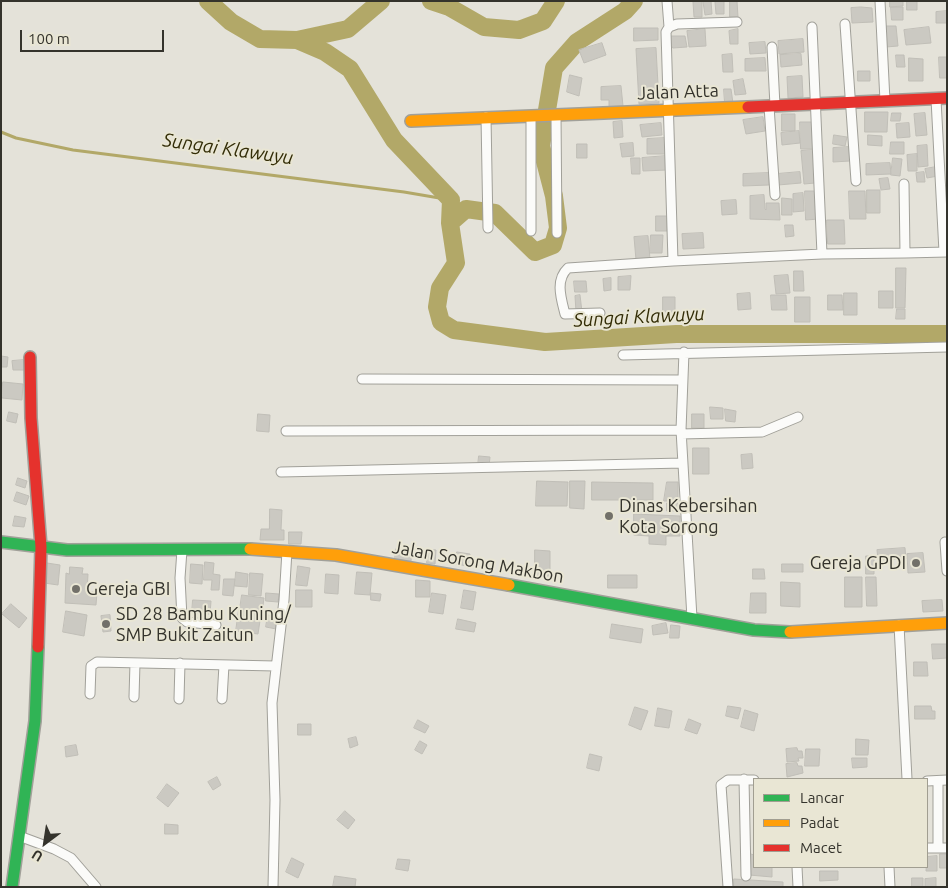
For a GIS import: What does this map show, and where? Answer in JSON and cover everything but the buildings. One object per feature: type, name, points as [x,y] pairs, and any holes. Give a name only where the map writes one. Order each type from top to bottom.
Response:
[{"type":"main road","name":"Jalan Atta","points":[[410,121],[941,99]]},
{"type":"main road","points":[[12,887],[35,721],[41,547],[31,418],[30,357]]},
{"type":"main road","name":"Jalan Sorong Makbon","points":[[1,542],[84,550],[287,551],[336,555],[452,574],[754,630],[798,633],[947,623]]},
{"type":"street","points":[[667,1],[669,27],[665,42],[670,110],[673,261]]},
{"type":"street","points":[[880,1],[885,101]]},
{"type":"street","points":[[669,27],[677,24],[737,22]]},
{"type":"street","points":[[845,24],[856,181]]},
{"type":"street","points":[[812,27],[822,254]]},
{"type":"street","points":[[772,47],[775,194]]},
{"type":"street","points":[[600,313],[565,314],[560,282],[561,275],[568,268],[822,254],[945,252],[941,99]]},
{"type":"street","points":[[556,115],[557,232]]},
{"type":"street","points":[[531,116],[531,231]]},
{"type":"street","points":[[486,118],[488,228]]},
{"type":"street","points":[[904,184],[905,253]]},
{"type":"street","points":[[623,355],[947,347]]},
{"type":"street","points":[[684,352],[681,432],[692,618]]},
{"type":"street","points":[[362,379],[682,380]]},
{"type":"street","points":[[286,431],[762,432],[798,417]]},
{"type":"street","points":[[281,472],[683,463]]},
{"type":"street","points":[[945,542],[947,572]]},
{"type":"street","points":[[182,550],[180,578],[182,618],[187,622],[216,625]]},
{"type":"street","points":[[272,887],[275,792],[272,703],[284,600],[287,551]]},
{"type":"street","points":[[899,625],[907,778]]},
{"type":"street","points":[[90,694],[90,669],[94,663],[135,662],[275,666]]},
{"type":"street","points":[[134,697],[135,662]]},
{"type":"street","points":[[179,699],[180,664]]},
{"type":"street","points":[[222,700],[224,664]]},
{"type":"street","points":[[728,887],[721,785],[726,780],[753,780]]},
{"type":"street","points":[[744,780],[746,876]]},
{"type":"street","points":[[928,781],[942,781],[942,848],[928,848]]},
{"type":"street","points":[[19,836],[54,848],[71,858],[96,887]]},
{"type":"street","points":[[797,868],[798,887]]},
{"type":"street","points":[[889,868],[890,887]]},
{"type":"waterway","name":"Sungai Klawuyu","points":[[208,1],[231,22],[260,39],[297,40],[348,29],[381,1]]},
{"type":"waterway","name":"Sungai Klawuyu","points":[[431,1],[449,7],[484,27],[519,30],[543,21],[556,1]]},
{"type":"waterway","name":"Sungai Klawuyu","points":[[634,1],[625,11],[577,42],[554,68],[541,146],[554,196],[558,228],[553,245],[535,252],[495,213],[466,209],[450,223],[456,263],[440,288],[437,307],[441,322],[454,330],[545,342],[676,334],[947,334]]},
{"type":"waterway","name":"Sungai Klawuyu","points":[[297,40],[325,52],[350,69],[394,140],[451,200],[450,223]]},
{"type":"waterway","name":"Sungai Klawuyu","points":[[1,132],[16,138],[73,150],[404,192],[451,200]]},
{"type":"traffic: fast","points":[[1,542],[67,550],[250,549]]},
{"type":"traffic: fast","points":[[509,585],[754,630],[790,632]]},
{"type":"traffic: fast","points":[[12,887],[35,721],[38,647]]},
{"type":"traffic: slow","points":[[411,121],[748,107]]},
{"type":"traffic: slow","points":[[250,549],[336,555],[509,585]]},
{"type":"traffic: slow","points":[[790,632],[947,623]]},
{"type":"traffic: jam","points":[[748,107],[947,98]]},
{"type":"traffic: jam","points":[[30,357],[31,418],[41,547],[38,647]]},
{"type":"place","name":"Dinas Kebersihan Kota Sorong","points":[[609,516]]},
{"type":"place","name":"Gereja GPDI","points":[[916,563]]},
{"type":"place","name":"Gereja GBI","points":[[76,589]]},
{"type":"place","name":"SD 28 Bambu Kuning/ SMP Bukit Zaitun","points":[[106,624]]}]
